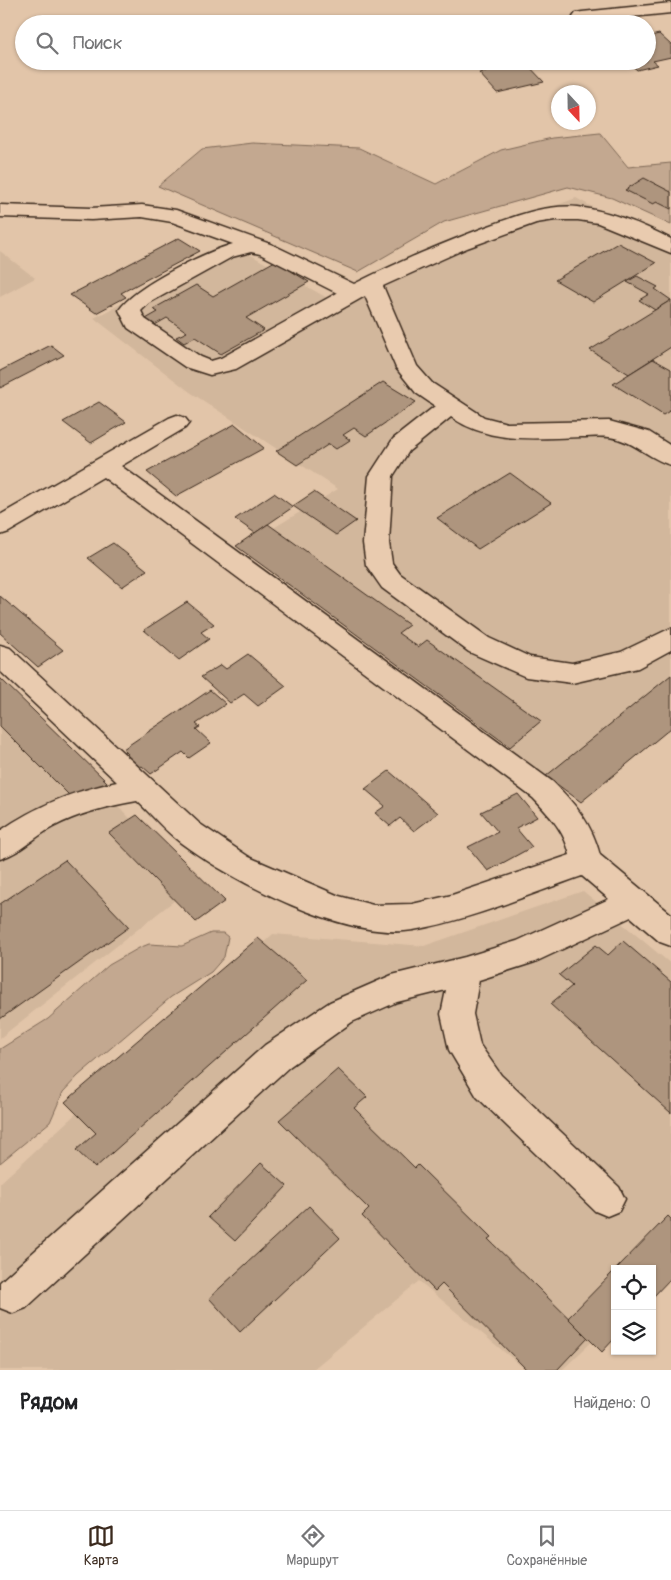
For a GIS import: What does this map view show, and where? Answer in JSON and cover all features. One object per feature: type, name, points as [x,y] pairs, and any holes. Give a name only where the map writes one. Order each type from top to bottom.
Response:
[{"type":"street","points":[[602,15],[671,8]]},
{"type":"street","points":[[0,211],[91,214],[142,211],[176,216],[266,249],[362,288],[407,368],[424,388],[476,423],[507,431],[609,429],[641,438],[671,457]]},
{"type":"street","points":[[266,249],[251,246],[225,253],[141,298],[130,310],[136,323],[193,362],[210,368],[228,364],[362,288],[451,245],[535,217],[564,213],[593,216],[650,236],[671,247]]},
{"type":"street","points":[[451,406],[401,445],[381,476],[376,543],[379,565],[391,581],[479,645],[526,667],[572,673],[628,661],[671,638]]},
{"type":"street","points":[[0,526],[178,423]]},
{"type":"street","points":[[104,466],[542,790],[569,817],[582,842],[587,862],[671,933]]},
{"type":"street","points":[[0,654],[190,833],[238,866],[334,908],[373,918],[412,917],[452,908],[587,862]]},
{"type":"street","points":[[0,847],[41,820],[72,806],[111,794],[142,788]]},
{"type":"street","points":[[13,1295],[278,1056],[342,1012],[392,989],[465,971],[533,948],[585,926],[634,901]]},
{"type":"street","points":[[465,971],[457,1014],[465,1050],[489,1086],[607,1199]]},
{"type":"shaded area","points":[[600,133],[628,167],[671,163],[671,225],[612,198],[568,187],[444,222],[358,272],[158,186],[202,149],[252,143],[359,148],[436,184],[501,150],[552,138]]},
{"type":"shaded area","points":[[576,198],[671,250],[671,690],[546,776],[247,544],[338,489],[190,392],[94,318],[233,245],[347,309],[371,276]]},
{"type":"shaded area","points":[[0,251],[35,278],[0,297]]},
{"type":"shaded area","points":[[0,683],[194,885],[0,1038]]},
{"type":"shaded area","points":[[583,891],[671,964],[671,1266],[611,1265],[611,1324],[562,1370],[526,1370],[419,1281],[312,1370],[0,1370],[0,1183],[273,934],[424,946]]},
{"type":"shaded area","points":[[211,933],[223,933],[228,937],[224,957],[211,972],[171,997],[78,1076],[63,1092],[50,1122],[0,1163],[0,1049],[48,1019],[109,965],[139,948],[149,944],[182,946]]},
{"type":"building","points":[[659,34],[671,45],[671,57],[656,60],[656,35]]},
{"type":"building","points":[[493,70],[533,70],[544,82],[497,93],[479,73]]},
{"type":"building","points":[[644,178],[671,192],[671,209],[657,202],[653,204],[625,190]]},
{"type":"building","points":[[179,238],[200,251],[121,293],[126,297],[96,313],[70,295]]},
{"type":"building","points":[[618,243],[656,263],[593,302],[555,280]]},
{"type":"building","points":[[275,261],[309,282],[246,318],[264,330],[221,354],[195,337],[184,343],[176,337],[187,332],[167,318],[153,326],[144,320],[158,312],[153,309],[196,285],[213,296]]},
{"type":"building","points":[[637,276],[658,287],[655,289],[671,300],[655,310],[639,300],[649,294],[627,282]]},
{"type":"building","points":[[671,300],[671,347],[629,374],[590,350]]},
{"type":"building","points":[[51,345],[64,355],[0,388],[0,371]]},
{"type":"building","points":[[653,359],[671,369],[671,410],[663,415],[613,384]]},
{"type":"building","points":[[383,382],[416,402],[366,436],[354,428],[343,435],[350,440],[336,449],[329,444],[297,465],[276,451]]},
{"type":"building","points":[[99,402],[126,422],[91,443],[63,422]]},
{"type":"building","points":[[235,424],[264,448],[176,496],[147,472]]},
{"type":"building","points":[[510,473],[551,503],[478,549],[437,518]]},
{"type":"building","points":[[314,492],[356,521],[336,535],[293,506]]},
{"type":"building","points":[[274,493],[293,507],[255,533],[235,519]]},
{"type":"building","points":[[268,524],[409,625],[398,633],[418,647],[427,640],[541,721],[510,747],[236,546]]},
{"type":"building","points":[[113,543],[147,570],[122,587],[88,558]]},
{"type":"building","points":[[0,596],[63,650],[38,667],[0,633]]},
{"type":"building","points":[[187,602],[214,624],[201,632],[209,639],[179,660],[144,630]]},
{"type":"building","points":[[248,654],[286,686],[258,706],[244,694],[230,703],[201,677],[221,665],[226,669]]},
{"type":"building","points":[[671,675],[671,728],[581,802],[546,776]]},
{"type":"building","points":[[0,678],[107,782],[76,802],[0,726]]},
{"type":"building","points":[[210,690],[226,704],[196,724],[200,727],[196,729],[211,743],[189,758],[183,752],[151,774],[142,766],[135,770],[122,758],[128,754],[123,749]]},
{"type":"building","points":[[389,771],[438,813],[414,831],[400,818],[390,826],[375,813],[385,806],[365,789]]},
{"type":"building","points":[[518,794],[537,817],[516,828],[532,847],[488,871],[468,847],[498,832],[481,812]]},
{"type":"building","points":[[137,815],[225,901],[196,922],[109,833]]},
{"type":"building","points":[[65,860],[129,927],[0,1019],[0,904]]},
{"type":"building","points":[[258,938],[307,980],[95,1168],[76,1150],[96,1133],[65,1102]]},
{"type":"building","points":[[623,941],[671,982],[671,1113],[550,1004],[572,986],[559,975],[596,945],[608,955]]},
{"type":"building","points":[[338,1069],[367,1097],[354,1108],[415,1168],[418,1165],[491,1237],[488,1239],[588,1337],[557,1370],[527,1370],[442,1284],[435,1291],[362,1216],[369,1209],[279,1120]]},
{"type":"building","points":[[261,1163],[287,1186],[235,1241],[208,1217]]},
{"type":"building","points":[[309,1206],[340,1238],[240,1332],[209,1298]]},
{"type":"building","points":[[668,1216],[671,1219],[671,1278],[656,1294],[656,1265],[620,1265]]},
{"type":"building","points":[[611,1274],[611,1342],[602,1352],[568,1318]]}]
